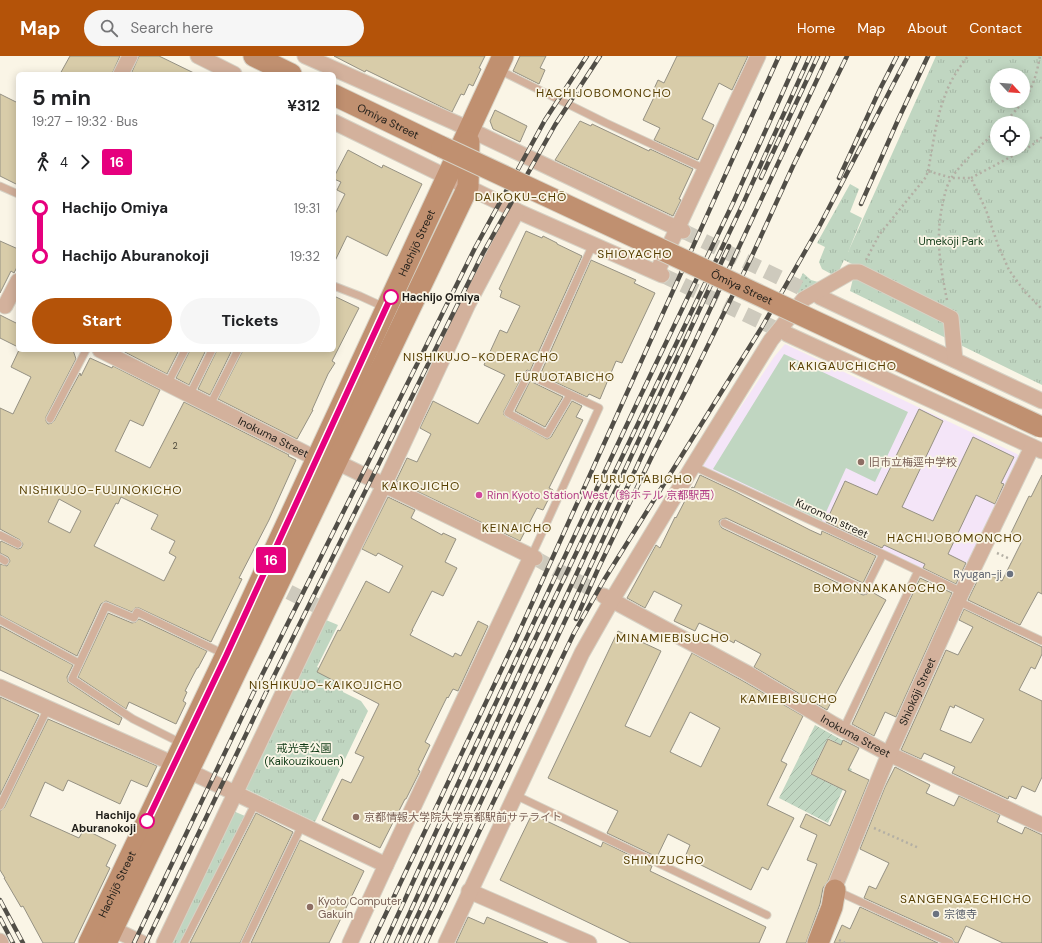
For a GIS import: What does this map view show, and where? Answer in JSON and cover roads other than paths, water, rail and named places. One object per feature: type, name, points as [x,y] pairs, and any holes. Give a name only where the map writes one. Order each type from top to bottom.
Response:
[{"type":"street","points":[[122,72],[130,56]]},
{"type":"street","points":[[198,56],[230,72]]},
{"type":"street","points":[[254,56],[287,72]]},
{"type":"street","points":[[305,56],[469,129],[680,230]]},
{"type":"street","points":[[336,123],[517,212],[659,273],[680,230],[705,169],[758,56]]},
{"type":"street","name":"Hachijō Street","points":[[89,943],[181,768],[283,589],[326,460],[386,308],[500,62]]},
{"type":"street","name":"Omiya Street","points":[[336,96],[442,147]]},
{"type":"street","name":"Hachijō Street","points":[[109,936],[181,768],[183,744],[326,460],[468,187],[469,129]]},
{"type":"street","name":"Ōmiya Street","points":[[442,147],[1042,421]]},
{"type":"street","points":[[164,943],[326,602],[384,485],[468,304],[517,212]]},
{"type":"street","points":[[446,943],[469,891],[608,598],[693,466],[771,340],[804,299],[851,272],[860,272],[951,318],[955,360]]},
{"type":"street","points":[[8,307],[16,286]]},
{"type":"street","points":[[820,297],[1042,401]]},
{"type":"street","points":[[787,334],[1033,447]]},
{"type":"street","name":"Inokuma Street","points":[[106,352],[210,405],[326,460],[384,485],[533,557]]},
{"type":"street","name":"Shiokōji Street","points":[[818,943],[832,907],[836,884],[889,754],[960,597],[1033,447],[1042,421]]},
{"type":"street","points":[[350,943],[533,557]]},
{"type":"street","name":"Inokuma Street","points":[[608,598],[747,673],[843,730],[889,754],[1042,825]]},
{"type":"street","points":[[0,686],[181,768],[386,865]]},
{"type":"street","points":[[469,891],[589,943]]},
{"type":"street","points":[[109,936],[142,943]]},
{"type":"lane","points":[[500,62],[606,123],[705,169]]},
{"type":"lane","points":[[0,186],[16,193]]},
{"type":"lane","points":[[533,377],[593,244]]},
{"type":"lane","points":[[336,287],[386,308]]},
{"type":"lane","points":[[50,419],[85,352]]},
{"type":"lane","points":[[168,383],[184,352]]},
{"type":"lane","points":[[190,394],[211,352]]},
{"type":"lane","points":[[210,405],[237,352]]},
{"type":"lane","points":[[533,557],[599,408],[528,375],[508,413],[547,434],[570,395]]},
{"type":"lane","name":"Kuromon street","points":[[693,466],[918,571],[960,597],[1042,641]]},
{"type":"lane","points":[[724,523],[865,590],[883,554]]},
{"type":"lane","points":[[0,535],[18,544]]},
{"type":"lane","points":[[843,730],[918,571]]},
{"type":"lane","points":[[183,744],[134,719],[72,679],[106,606],[134,618],[138,612],[226,656]]},
{"type":"lane","points":[[0,620],[79,663]]},
{"type":"lane","points":[[0,806],[48,708]]},
{"type":"lane","points":[[515,795],[767,915]]},
{"type":"lane","points":[[184,943],[256,804]]},
{"type":"lane","points":[[244,943],[302,825]]},
{"type":"lane","points":[[835,890],[950,943]]},
{"type":"tunnel","points":[[683,231],[820,297]]},
{"type":"tunnel","points":[[662,275],[787,334]]},
{"type":"tunnel","points":[[535,558],[604,596]]},
{"type":"tunnel","points":[[289,592],[323,609]]},
{"type":"railway","points":[[134,943],[262,675],[475,248],[545,120],[587,56]]},
{"type":"railway","points":[[146,943],[273,678],[483,253],[555,125],[600,56]]},
{"type":"railway","points":[[372,943],[515,641],[779,56]]},
{"type":"railway","points":[[385,943],[468,762],[733,203],[799,56]]},
{"type":"railway","points":[[396,943],[527,656],[742,206],[810,56]]},
{"type":"railway","points":[[761,178],[818,56]]},
{"type":"railway","points":[[415,943],[828,56]]},
{"type":"railway","points":[[576,619],[598,569],[653,454],[751,258],[793,166],[847,56]]},
{"type":"railway","points":[[839,178],[897,56]]},
{"type":"railway","points":[[426,943],[574,633],[604,580],[762,327],[819,227],[908,56]]},
{"type":"railway","points":[[861,204],[928,56]]},
{"type":"railway","points":[[405,943],[729,246]]},
{"type":"railway","points":[[0,900],[23,943]]},
{"type":"railway","points":[[0,918],[13,943]]},
{"type":"place","name":"Hachijo Omiya","points":[[391,297]]},
{"type":"place","name":"旧市立梅逕中学校","points":[[861,462]]},
{"type":"place","name":"Rinn Kyoto Station West（鈴ホテル 京都駅西）","points":[[479,495]]},
{"type":"place","name":"Ryugan-ji","points":[[1010,574]]},
{"type":"place","name":"京都情報大学院大学京都駅前サテライト","points":[[356,817]]},
{"type":"place","name":"Hachijo Aburanokoji","points":[[147,821]]},
{"type":"place","name":"Kyoto Computer Gakuin","points":[[310,907]]},
{"type":"place","name":"宗徳寺","points":[[936,914]]},
{"type":"district","name":"HACHIJOBOMONCHO","points":[[604,93]]},
{"type":"district","name":"DAIKOKU-CHŌ","points":[[521,197]]},
{"type":"district","name":"SHIOYACHO","points":[[635,254]]},
{"type":"district","name":"NISHIKUJO-KODERACHO","points":[[481,357]]},
{"type":"district","name":"KAKIGAUCHICHO","points":[[843,366]]},
{"type":"district","name":"FURUOTABICHO","points":[[565,377]]},
{"type":"district","name":"FURUOTABICHO","points":[[643,479]]},
{"type":"district","name":"KAIKOJICHO","points":[[421,486]]},
{"type":"district","name":"NISHIKUJO-FUJINOKICHO","points":[[101,490]]},
{"type":"district","name":"KEINAICHO","points":[[517,528]]},
{"type":"district","name":"HACHIJOBOMONCHO","points":[[955,538]]},
{"type":"district","name":"BOMONNAKANOCHO","points":[[880,588]]},
{"type":"district","name":"MINAMIEBISUCHO","points":[[673,638]]},
{"type":"district","name":"NISHIKUJO-KAIKOJICHO","points":[[326,685]]},
{"type":"district","name":"KAMIEBISUCHO","points":[[789,699]]},
{"type":"district","name":"SHIMIZUCHO","points":[[664,860]]},
{"type":"district","name":"SANGENGAECHICHO","points":[[966,899]]},
{"type":"park label","name":"Umekōji Park","points":[[951,241]]},
{"type":"park label","name":"戒光寺公園 (Kaikouzikouen)","points":[[304,754]]}]
